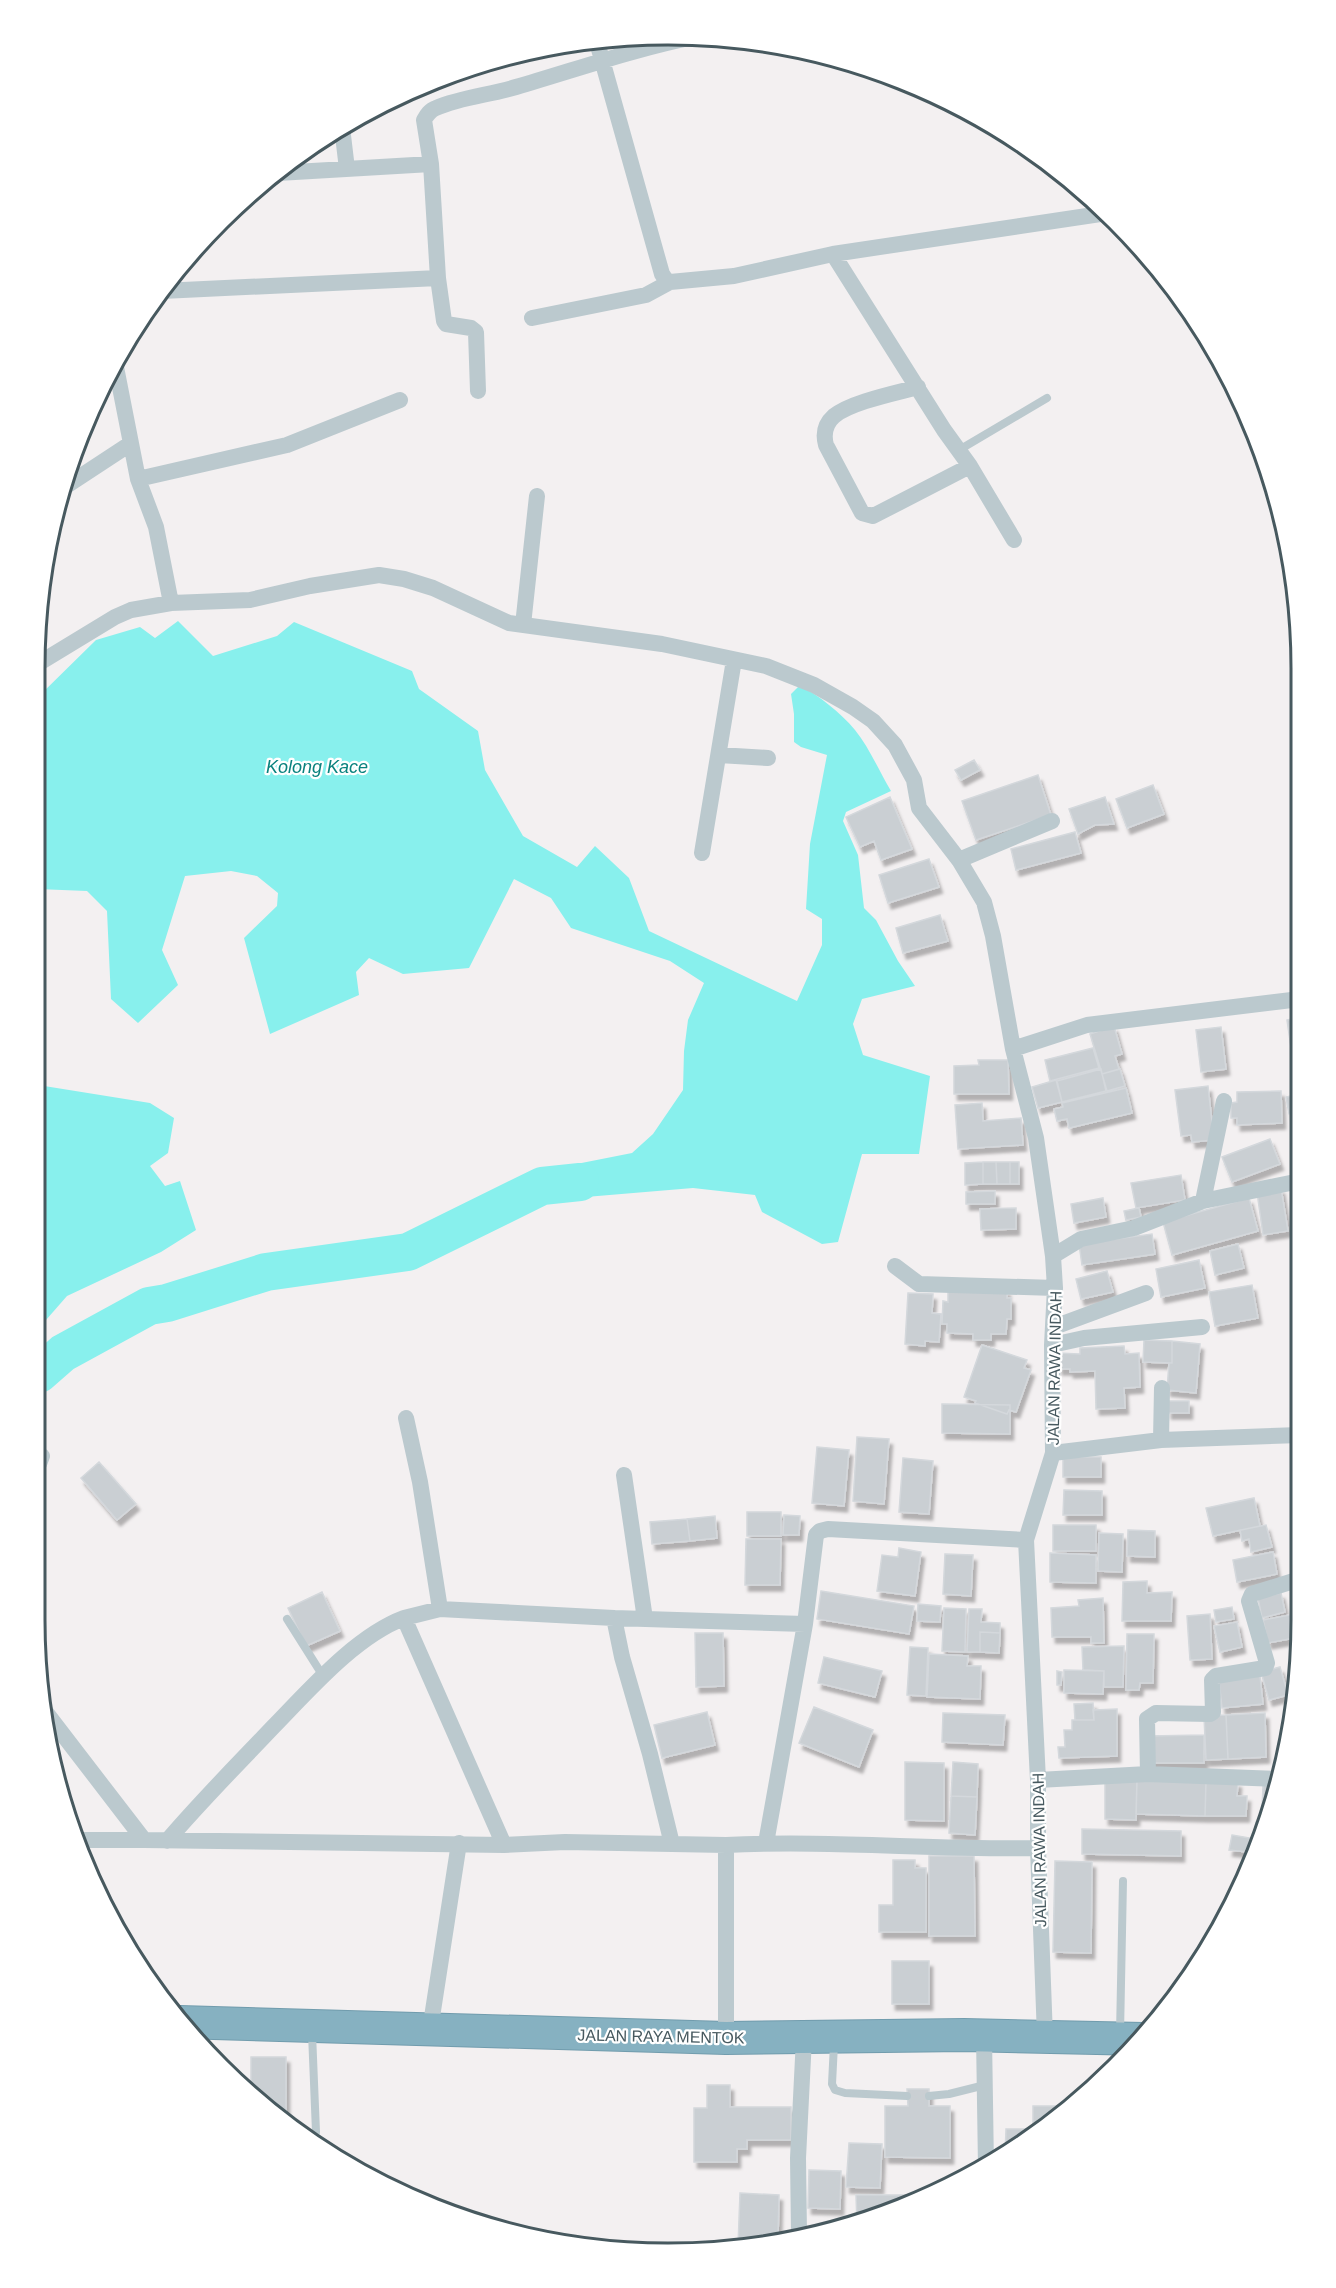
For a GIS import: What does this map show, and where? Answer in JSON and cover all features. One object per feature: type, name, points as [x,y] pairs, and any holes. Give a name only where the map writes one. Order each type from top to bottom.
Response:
[{"type":"highway","name":"JALAN RAYA MENTOK","points":[[193,2022],[726,2038],[984,2036],[1129,2039]]},
{"type":"street","points":[[478,391],[476,332],[471,328],[446,324],[444,321],[438,278],[431,164],[424,120],[433,109],[663,45]]},
{"type":"street","points":[[599,49],[662,274],[670,282]]},
{"type":"street","points":[[343,137],[347,169]]},
{"type":"street","points":[[291,172],[431,164]]},
{"type":"street","points":[[532,318],[646,295],[670,282],[734,276],[833,254],[1095,215]]},
{"type":"street","points":[[833,254],[970,466],[1014,540]]},
{"type":"street","points":[[173,290],[438,278]]},
{"type":"street","points":[[118,376],[138,479],[156,528],[171,603]]},
{"type":"street","points":[[918,387],[846,409],[833,417],[826,426],[824,436],[826,446],[862,513],[873,516],[970,466]]},
{"type":"street","points":[[138,479],[287,446],[400,400]]},
{"type":"street","points":[[74,481],[130,444]]},
{"type":"street","points":[[523,625],[537,496]]},
{"type":"street","name":"JALAN RAWA INDAH","points":[[45,659],[115,617],[131,610],[171,603],[250,600],[310,586],[379,575],[404,579],[433,588],[509,623],[662,644],[766,666],[814,685],[853,707],[873,721],[895,745],[914,780],[919,808],[959,860],[984,902],[993,936],[1012,1049],[1036,1138],[1053,1256],[1055,1288],[1052,1345],[1053,1453],[1026,1540],[1038,1780],[1038,1848],[1045,2037]]},
{"type":"street","points":[[702,853],[734,660]]},
{"type":"street","points":[[719,755],[768,758]]},
{"type":"street","points":[[959,860],[1052,821]]},
{"type":"street","points":[[1012,1049],[1088,1025],[1291,1000]]},
{"type":"street","points":[[1203,1201],[1224,1101]]},
{"type":"street","points":[[1053,1256],[1081,1239],[1134,1228],[1203,1201],[1291,1183]]},
{"type":"street","points":[[895,1266],[919,1284],[1055,1288]]},
{"type":"street","points":[[1054,1327],[1146,1293]]},
{"type":"street","points":[[1052,1345],[1084,1338],[1202,1327]]},
{"type":"street","points":[[1161,1440],[1162,1388]]},
{"type":"street","points":[[406,1418],[420,1482],[440,1609]]},
{"type":"street","points":[[1053,1453],[1161,1440],[1291,1435]]},
{"type":"street","points":[[624,1475],[645,1619]]},
{"type":"street","points":[[766,1843],[805,1624],[816,1535],[828,1529],[1026,1540]]},
{"type":"street","points":[[1148,1774],[1147,1719],[1156,1713],[1210,1714],[1213,1712],[1212,1680],[1216,1676],[1265,1668],[1267,1663],[1249,1601],[1250,1597],[1252,1594],[1291,1582]]},
{"type":"street","points":[[168,1841],[197,1805],[322,1676],[372,1635],[390,1623],[404,1618],[440,1609],[614,1618],[805,1624]]},
{"type":"street","points":[[404,1618],[504,1845]]},
{"type":"street","points":[[614,1618],[622,1657],[650,1754],[672,1844]]},
{"type":"street","points":[[54,1724],[144,1840]]},
{"type":"street","points":[[1038,1780],[1148,1774],[1271,1779]]},
{"type":"street","points":[[85,1840],[504,1845],[565,1842],[726,1845],[766,1843],[1038,1848]]},
{"type":"street","points":[[430,2030],[459,1843]]},
{"type":"street","points":[[726,1845],[726,2038]]},
{"type":"street","points":[[984,2036],[986,2156]]},
{"type":"street","points":[[799,2229],[798,2158],[819,2037]]},
{"type":"lane","points":[[958,450],[1047,398]]},
{"type":"lane","points":[[287,1619],[322,1676]]},
{"type":"lane","points":[[1123,1881],[1132,2036]]},
{"type":"lane","points":[[312,2026],[316,2132]]},
{"type":"lane","points":[[819,2037],[835,2090],[845,2093],[907,2096]]},
{"type":"lane","points":[[929,2096],[949,2094],[985,2084]]},
{"type":"water","name":"Kolong Kace","points":[[178,621],[213,656],[277,636],[294,622],[412,671],[419,689],[478,731],[485,770],[523,836],[577,867],[595,846],[629,878],[649,931],[797,1001],[822,945],[822,919],[806,909],[810,844],[827,755],[801,747],[794,742],[791,694],[800,685],[822,699],[855,730],[891,791],[846,812],[843,821],[858,855],[864,908],[876,920],[898,961],[915,986],[862,999],[853,1024],[863,1055],[930,1076],[919,1154],[862,1154],[838,1242],[822,1244],[762,1212],[755,1195],[693,1188],[538,1201],[519,1178],[536,1172],[632,1153],[653,1134],[683,1090],[688,1020],[704,983],[670,961],[571,928],[551,898],[514,879],[469,968],[403,974],[369,958],[356,972],[359,995],[270,1034],[244,938],[277,906],[278,893],[257,876],[231,871],[185,876],[162,950],[178,985],[138,1023],[111,999],[107,911],[87,891],[45,889],[45,690],[96,640],[140,627],[155,638]]},
{"type":"water","points":[[45,1086],[150,1103],[174,1118],[168,1153],[150,1166],[165,1186],[180,1181],[196,1230],[161,1252],[67,1296],[45,1321]]},
{"type":"water","points":[[49,1346],[71,1357],[45,1381],[45,1351]]},
{"type":"building","points":[[974,760],[980,770],[961,780],[955,770]]},
{"type":"building","points":[[1038,775],[1051,815],[976,840],[962,801]]},
{"type":"building","points":[[1153,785],[1164,814],[1127,828],[1116,799]]},
{"type":"building","points":[[890,797],[912,849],[881,860],[874,841],[860,847],[846,817]]},
{"type":"building","points":[[1105,797],[1114,824],[1095,825],[1078,834],[1069,809]]},
{"type":"building","points":[[1075,832],[1081,853],[1016,870],[1011,849]]},
{"type":"building","points":[[929,859],[939,887],[888,903],[879,875]]},
{"type":"building","points":[[940,915],[948,941],[903,953],[896,928]]},
{"type":"building","points":[[1291,1019],[1291,1047],[1287,1020]]},
{"type":"building","points":[[1114,1026],[1122,1054],[1115,1056],[1119,1069],[1102,1074],[1090,1034]]},
{"type":"building","points":[[1221,1027],[1226,1069],[1201,1072],[1196,1030]]},
{"type":"building","points":[[1093,1048],[1099,1068],[1050,1081],[1045,1060]]},
{"type":"building","points":[[978,1060],[1008,1060],[1009,1094],[954,1094],[954,1066],[979,1065]]},
{"type":"building","points":[[1101,1069],[1106,1091],[1062,1102],[1057,1081]]},
{"type":"building","points":[[1120,1069],[1125,1086],[1107,1091],[1102,1074]]},
{"type":"building","points":[[1056,1080],[1062,1102],[1038,1108],[1032,1087]]},
{"type":"building","points":[[1208,1086],[1214,1140],[1192,1142],[1191,1135],[1181,1136],[1175,1090]]},
{"type":"building","points":[[1126,1088],[1132,1113],[1069,1128],[1067,1119],[1057,1121],[1054,1109],[1063,1107],[1062,1103]]},
{"type":"building","points":[[1281,1091],[1282,1123],[1237,1125],[1237,1118],[1231,1118],[1231,1103],[1237,1102],[1237,1092]]},
{"type":"building","points":[[1291,1096],[1291,1114],[1289,1114],[1286,1097]]},
{"type":"building","points":[[982,1103],[983,1121],[1021,1118],[1023,1145],[958,1149],[955,1105]]},
{"type":"building","points":[[1270,1139],[1280,1164],[1232,1182],[1222,1157]]},
{"type":"building","points":[[983,1162],[996,1162],[997,1184],[983,1184]]},
{"type":"building","points":[[983,1162],[983,1184],[965,1185],[965,1163]]},
{"type":"building","points":[[996,1162],[1010,1162],[1010,1184],[997,1184]]},
{"type":"building","points":[[1010,1162],[1019,1162],[1019,1184],[1010,1184]]},
{"type":"building","points":[[1181,1175],[1185,1200],[1136,1208],[1131,1183]]},
{"type":"building","points":[[1281,1188],[1288,1231],[1263,1235],[1257,1192]]},
{"type":"building","points":[[995,1191],[995,1204],[966,1204],[966,1192]]},
{"type":"building","points":[[1103,1198],[1106,1217],[1074,1223],[1071,1204]]},
{"type":"building","points":[[1249,1198],[1258,1231],[1172,1255],[1163,1222]]},
{"type":"building","points":[[1016,1208],[1016,1229],[981,1230],[980,1209]]},
{"type":"building","points":[[1139,1208],[1141,1217],[1126,1220],[1124,1211]]},
{"type":"building","points":[[1152,1234],[1155,1254],[1082,1265],[1079,1244]]},
{"type":"building","points":[[1238,1244],[1244,1268],[1215,1275],[1210,1251]]},
{"type":"building","points":[[1199,1260],[1205,1288],[1161,1297],[1156,1269]]},
{"type":"building","points":[[1107,1271],[1113,1292],[1081,1299],[1076,1279]]},
{"type":"building","points":[[1252,1285],[1258,1318],[1215,1326],[1209,1292]]},
{"type":"building","points":[[948,1288],[1007,1290],[1007,1298],[1011,1298],[1011,1319],[1007,1319],[1006,1334],[991,1334],[991,1340],[973,1340],[973,1334],[947,1333],[947,1324],[942,1324],[943,1301],[948,1302]]},
{"type":"building","points":[[908,1293],[933,1294],[932,1313],[941,1314],[939,1342],[925,1341],[925,1346],[905,1344]]},
{"type":"building","points":[[1144,1340],[1172,1341],[1172,1363],[1143,1362]]},
{"type":"building","points":[[1172,1341],[1200,1344],[1196,1393],[1167,1390],[1169,1363],[1172,1363]]},
{"type":"building","points":[[982,1345],[1027,1360],[1024,1368],[1031,1370],[1016,1412],[1009,1410],[1007,1414],[964,1397]]},
{"type":"building","points":[[1124,1346],[1125,1354],[1139,1353],[1140,1387],[1124,1388],[1125,1408],[1096,1409],[1095,1371],[1070,1372],[1070,1369],[1059,1369],[1058,1353],[1080,1354],[1080,1348]]},
{"type":"building","points":[[1168,1401],[1189,1401],[1189,1413],[1168,1413]]},
{"type":"building","points":[[942,1404],[1010,1405],[1010,1434],[942,1433]]},
{"type":"building","points":[[857,1437],[889,1439],[884,1504],[853,1501]]},
{"type":"building","points":[[817,1447],[849,1450],[844,1506],[812,1503]]},
{"type":"building","points":[[1063,1457],[1101,1457],[1101,1477],[1063,1477]]},
{"type":"building","points":[[903,1458],[933,1461],[929,1514],[899,1512]]},
{"type":"building","points":[[99,1462],[136,1504],[117,1520],[81,1478]]},
{"type":"building","points":[[1064,1490],[1102,1491],[1102,1515],[1063,1515]]},
{"type":"building","points":[[1254,1498],[1260,1526],[1213,1536],[1206,1508]]},
{"type":"building","points":[[747,1512],[781,1512],[781,1536],[747,1536]]},
{"type":"building","points":[[784,1515],[800,1516],[799,1535],[783,1535]]},
{"type":"building","points":[[715,1516],[717,1538],[690,1541],[687,1519]]},
{"type":"building","points":[[687,1519],[690,1541],[652,1544],[650,1522]]},
{"type":"building","points":[[1053,1525],[1096,1525],[1096,1551],[1053,1551]]},
{"type":"building","points":[[1266,1525],[1272,1547],[1251,1552],[1249,1539],[1242,1541],[1240,1530]]},
{"type":"building","points":[[1128,1530],[1155,1531],[1155,1557],[1127,1556]]},
{"type":"building","points":[[1099,1533],[1123,1534],[1122,1572],[1098,1571]]},
{"type":"building","points":[[746,1539],[781,1539],[780,1585],[745,1585]]},
{"type":"building","points":[[899,1548],[921,1552],[915,1596],[877,1591],[882,1555],[898,1557]]},
{"type":"building","points":[[1273,1552],[1277,1574],[1237,1582],[1233,1560]]},
{"type":"building","points":[[1050,1553],[1096,1555],[1096,1583],[1050,1582]]},
{"type":"building","points":[[945,1554],[973,1555],[971,1596],[943,1594]]},
{"type":"building","points":[[1147,1581],[1147,1593],[1172,1592],[1171,1621],[1122,1621],[1123,1582]]},
{"type":"building","points":[[821,1591],[914,1606],[909,1634],[817,1619]]},
{"type":"building","points":[[322,1592],[340,1631],[306,1646],[288,1608]]},
{"type":"building","points":[[1281,1593],[1285,1612],[1262,1618],[1258,1598]]},
{"type":"building","points":[[1103,1598],[1104,1643],[1091,1643],[1091,1637],[1052,1637],[1051,1608],[1079,1606],[1078,1600]]},
{"type":"building","points":[[918,1604],[941,1606],[940,1622],[917,1621]]},
{"type":"building","points":[[1232,1607],[1234,1619],[1216,1622],[1214,1610]]},
{"type":"building","points":[[944,1608],[966,1609],[965,1652],[942,1651]]},
{"type":"building","points":[[969,1609],[982,1609],[981,1622],[1000,1623],[1000,1633],[980,1632],[980,1652],[967,1652]]},
{"type":"building","points":[[1210,1614],[1212,1659],[1190,1660],[1187,1616]]},
{"type":"building","points":[[1291,1615],[1291,1639],[1268,1643],[1263,1620]]},
{"type":"building","points":[[1237,1622],[1242,1647],[1220,1652],[1214,1626]]},
{"type":"building","points":[[980,1632],[1000,1633],[999,1653],[980,1652]]},
{"type":"building","points":[[695,1633],[723,1633],[724,1686],[696,1687]]},
{"type":"building","points":[[1127,1634],[1154,1634],[1153,1683],[1140,1683],[1139,1690],[1126,1690]]},
{"type":"building","points":[[1124,1646],[1123,1687],[1104,1687],[1104,1671],[1083,1670],[1082,1647]]},
{"type":"building","points":[[910,1647],[928,1648],[926,1696],[907,1695]]},
{"type":"building","points":[[929,1654],[968,1656],[967,1666],[981,1666],[980,1699],[927,1697]]},
{"type":"building","points":[[824,1657],[882,1671],[875,1697],[818,1683]]},
{"type":"building","points":[[1280,1667],[1287,1695],[1269,1700],[1261,1672]]},
{"type":"building","points":[[1064,1670],[1104,1671],[1103,1694],[1064,1693]]},
{"type":"building","points":[[1057,1671],[1062,1672],[1061,1685],[1057,1685]]},
{"type":"building","points":[[1260,1676],[1263,1704],[1222,1708],[1219,1680]]},
{"type":"building","points":[[1093,1703],[1094,1720],[1075,1720],[1074,1704]]},
{"type":"building","points":[[814,1707],[873,1730],[859,1767],[799,1743]]},
{"type":"building","points":[[1117,1709],[1117,1756],[1059,1758],[1058,1747],[1065,1747],[1064,1730],[1072,1730],[1072,1720],[1094,1720],[1093,1710]]},
{"type":"building","points":[[707,1712],[715,1745],[662,1758],[654,1725]]},
{"type":"building","points":[[943,1713],[1005,1715],[1003,1745],[942,1742]]},
{"type":"building","points":[[1265,1713],[1266,1757],[1228,1759],[1226,1715]]},
{"type":"building","points":[[1226,1715],[1228,1759],[1206,1760],[1204,1716]]},
{"type":"building","points":[[1204,1735],[1204,1763],[1149,1763],[1148,1736]]},
{"type":"building","points":[[905,1762],[944,1763],[944,1821],[905,1820]]},
{"type":"building","points":[[953,1762],[978,1764],[977,1797],[951,1796]]},
{"type":"building","points":[[1105,1779],[1137,1780],[1136,1820],[1105,1819]]},
{"type":"building","points":[[1137,1780],[1206,1781],[1205,1816],[1136,1814]]},
{"type":"building","points":[[1206,1781],[1238,1782],[1237,1796],[1247,1796],[1246,1816],[1205,1816]]},
{"type":"building","points":[[1263,1785],[1269,1785],[1262,1807]]},
{"type":"building","points":[[951,1796],[977,1797],[975,1835],[949,1833]]},
{"type":"building","points":[[1082,1829],[1181,1831],[1181,1856],[1082,1854]]},
{"type":"building","points":[[1232,1835],[1250,1838],[1246,1852],[1229,1850]]},
{"type":"building","points":[[929,1856],[974,1856],[975,1936],[929,1936]]},
{"type":"building","points":[[893,1860],[915,1860],[915,1868],[926,1868],[926,1932],[879,1932],[879,1905],[893,1905]]},
{"type":"building","points":[[1055,1861],[1092,1862],[1091,1953],[1053,1952]]},
{"type":"building","points":[[892,1961],[929,1961],[929,2004],[892,2004]]},
{"type":"building","points":[[251,2057],[286,2057],[286,2112],[257,2088],[251,2083]]},
{"type":"building","points":[[707,2085],[730,2085],[730,2107],[791,2107],[791,2140],[747,2140],[747,2149],[737,2149],[737,2162],[694,2162],[694,2108],[707,2108]]},
{"type":"building","points":[[907,2089],[929,2089],[929,2106],[950,2106],[950,2158],[885,2157],[885,2106],[908,2106]]},
{"type":"building","points":[[1033,2106],[1057,2106],[1047,2114],[1033,2124]]},
{"type":"building","points":[[1006,2129],[1026,2129],[1014,2138],[1005,2143]]},
{"type":"building","points":[[849,2143],[882,2144],[880,2188],[846,2187]]},
{"type":"building","points":[[809,2170],[841,2171],[840,2209],[808,2208]]},
{"type":"building","points":[[740,2193],[779,2195],[778,2233],[738,2239]]},
{"type":"building","points":[[856,2195],[908,2195],[868,2210],[857,2213]]},
{"type":"waterway","points":[[45,1369],[63,1353],[149,1306],[167,1303],[266,1272],[408,1252],[542,1186],[580,1182]]}]
